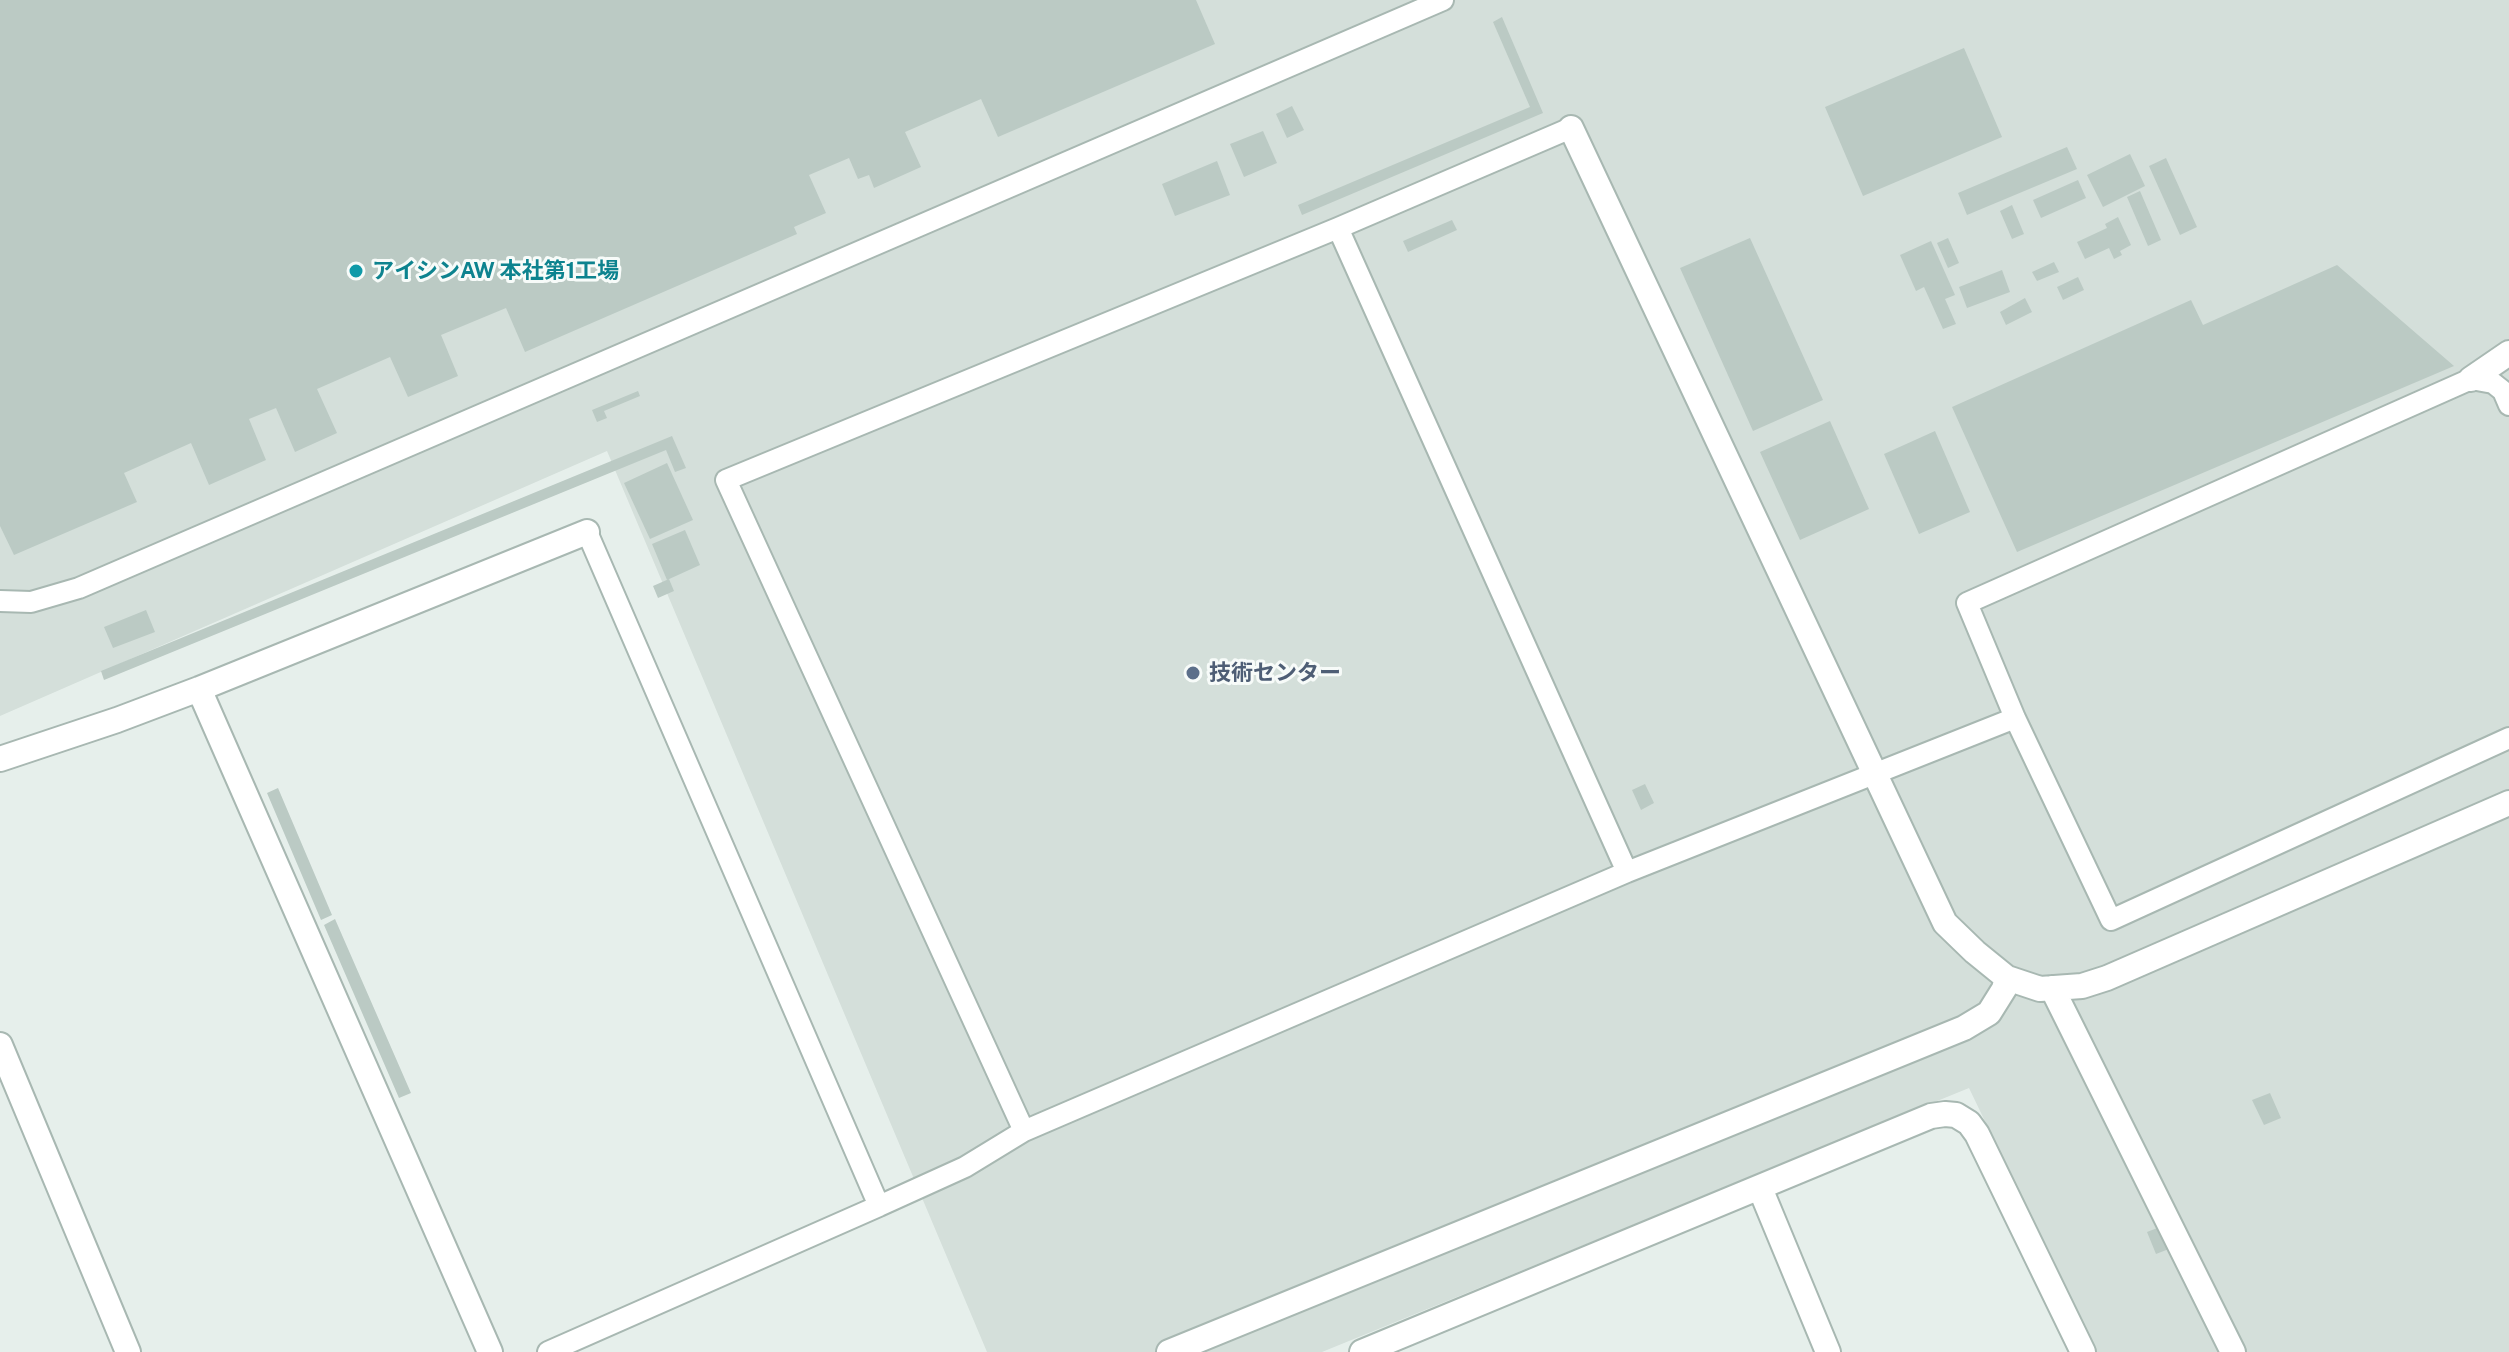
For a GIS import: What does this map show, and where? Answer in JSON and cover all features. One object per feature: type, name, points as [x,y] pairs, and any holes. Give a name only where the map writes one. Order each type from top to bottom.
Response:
[{"type":"street","points":[[1571,128],[1945,923],[2007,978],[2040,989],[2082,986],[2107,978],[2509,803]]},
{"type":"street","points":[[2471,379],[2509,353]]},
{"type":"street","points":[[0,759],[199,689],[587,532]]},
{"type":"street","points":[[199,689],[490,1352]]},
{"type":"street","points":[[1169,1352],[1964,1028],[1989,1013],[2007,978]]},
{"type":"street","points":[[2052,988],[2233,1352]]},
{"type":"street","points":[[0,1045],[128,1352]]},
{"type":"street","points":[[1362,1352],[1931,1116],[1945,1114],[1956,1115],[1969,1123],[1977,1134],[2083,1352]]},
{"type":"street","points":[[1760,1188],[1828,1352]]},
{"type":"lane","points":[[0,601],[31,602],[79,588],[1443,0]]},
{"type":"lane","points":[[1024,1131],[726,480],[1338,228],[1571,128]]},
{"type":"lane","points":[[1338,228],[1627,872]]},
{"type":"lane","points":[[2509,405],[2503,391],[2493,383],[2471,379],[1967,603],[2015,718],[2111,920],[2509,738]]},
{"type":"lane","points":[[587,532],[879,1206]]},
{"type":"lane","points":[[548,1352],[965,1167],[1024,1131],[1627,872],[2015,718]]},
{"type":"shaded area","points":[[0,0],[2509,0],[2509,1352],[2096,1352],[1969,1088],[1322,1352],[987,1352],[607,451],[0,716]]},
{"type":"building","name":"アイシンAW 本社第1工場","points":[[0,0],[1196,0],[1215,44],[998,137],[981,99],[905,132],[921,167],[874,188],[869,175],[858,179],[849,158],[809,175],[826,213],[794,227],[797,234],[525,352],[506,308],[441,335],[458,376],[408,397],[390,357],[317,389],[337,433],[295,452],[276,408],[249,419],[266,460],[209,485],[191,443],[124,473],[137,502],[14,555],[0,526]]},
{"type":"building","points":[[1502,17],[1543,113],[1302,215],[1298,205],[1530,107],[1493,22]]},
{"type":"building","points":[[1964,48],[2002,137],[1863,196],[1825,107]]},
{"type":"building","points":[[1292,106],[1304,130],[1287,138],[1276,114]]},
{"type":"building","points":[[1263,131],[1277,163],[1244,177],[1230,144]]},
{"type":"building","points":[[2067,147],[2077,169],[1967,215],[1958,193]]},
{"type":"building","points":[[2130,154],[2145,186],[2103,207],[2087,175]]},
{"type":"building","points":[[2166,158],[2197,227],[2180,235],[2149,166]]},
{"type":"building","points":[[1217,161],[1230,195],[1175,216],[1162,184]]},
{"type":"building","points":[[2078,180],[2086,198],[2041,218],[2033,200]]},
{"type":"building","points":[[2140,191],[2161,240],[2148,246],[2127,197]]},
{"type":"building","points":[[2012,205],[2024,234],[2012,239],[2000,211]]},
{"type":"building","points":[[2118,217],[2131,245],[2114,259],[2109,248],[2085,259],[2077,242],[2107,228],[2105,224]]},
{"type":"building","points":[[1452,220],[1457,230],[1408,252],[1403,241]]},
{"type":"building","points":[[1750,238],[1823,400],[1753,431],[1680,268]]},
{"type":"building","points":[[1948,238],[1959,263],[1948,268],[1937,243]]},
{"type":"building","points":[[1931,241],[1955,295],[1945,299],[1956,324],[1943,329],[1924,287],[1916,291],[1900,255]]},
{"type":"building","points":[[2054,262],[2059,272],[2037,281],[2032,272]]},
{"type":"building","points":[[2337,265],[2454,366],[2017,552],[1952,407],[2191,300],[2203,325]]},
{"type":"building","points":[[2002,270],[2010,292],[1967,308],[1959,287]]},
{"type":"building","points":[[2078,277],[2084,290],[2063,300],[2057,287]]},
{"type":"building","points":[[2025,298],[2032,312],[2006,325],[2000,312]]},
{"type":"building","points":[[638,391],[640,396],[604,411],[607,418],[597,422],[592,410]]},
{"type":"building","points":[[1830,421],[1869,509],[1800,540],[1760,452]]},
{"type":"building","points":[[1935,431],[1970,512],[1919,534],[1884,454]]},
{"type":"building","points":[[672,436],[686,468],[675,472],[666,450],[104,680],[101,671]]},
{"type":"building","points":[[667,463],[693,520],[650,539],[624,483]]},
{"type":"building","points":[[685,530],[700,565],[667,580],[652,544]]},
{"type":"building","points":[[669,579],[674,591],[658,598],[653,586]]},
{"type":"building","points":[[146,610],[155,632],[113,648],[104,627]]},
{"type":"building","points":[[1645,784],[1654,803],[1641,810],[1632,790]]},
{"type":"building","points":[[278,788],[332,915],[321,920],[267,793]]},
{"type":"building","points":[[335,919],[411,1093],[399,1098],[324,925]]},
{"type":"building","points":[[2270,1093],[2281,1118],[2264,1125],[2252,1100]]},
{"type":"building","points":[[2165,1225],[2174,1247],[2156,1254],[2147,1232]]},
{"type":"place","name":"アイシンAW 本社第1工場","points":[[356,271]]},
{"type":"place","name":"技術センター","points":[[1193,673]]}]
